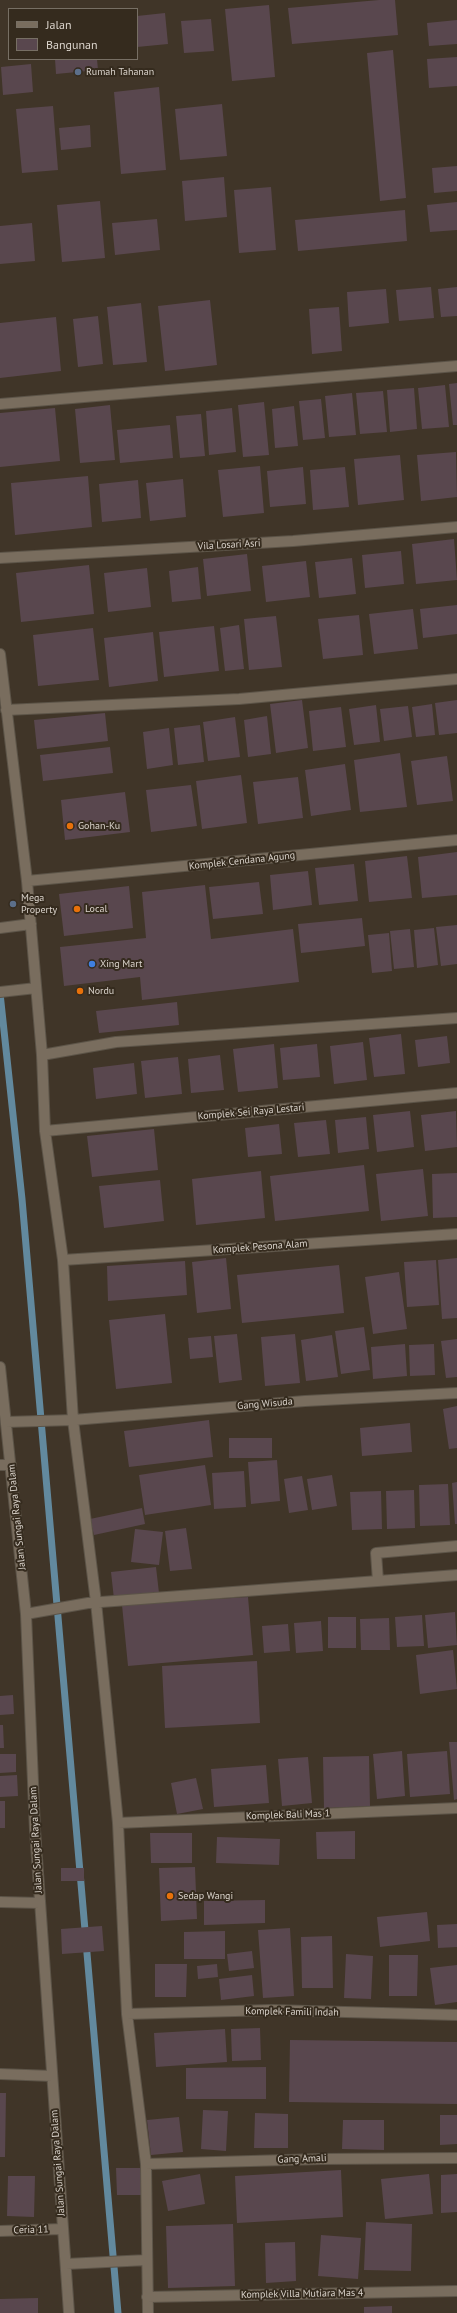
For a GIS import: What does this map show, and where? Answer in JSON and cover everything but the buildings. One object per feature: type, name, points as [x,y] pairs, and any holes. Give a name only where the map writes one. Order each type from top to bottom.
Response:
[{"type":"street","points":[[0,404],[457,366]]},
{"type":"street","name":"Vila Losari Asri","points":[[0,558],[293,541],[457,527]]},
{"type":"street","points":[[0,654],[27,881],[42,1056],[45,1131],[63,1260],[73,1420],[92,1602],[118,1823],[127,2014],[146,2164],[148,2313]]},
{"type":"street","points":[[6,710],[239,698],[457,679]]},
{"type":"street","name":"Komplek Cendana Agung","points":[[27,881],[457,840]]},
{"type":"street","points":[[2,928],[31,924]]},
{"type":"street","points":[[0,992],[36,988]]},
{"type":"street","points":[[42,1056],[116,1042],[457,1018]]},
{"type":"street","name":"Komplek Sei Raya Lestari","points":[[45,1131],[457,1093]]},
{"type":"street","name":"Komplek Pesona Alam","points":[[63,1260],[457,1234]]},
{"type":"street","name":"Jalan Sungai Raya Dalam","points":[[0,1367],[9,1422],[11,1464],[26,1614],[35,1830],[62,2229],[70,2313]]},
{"type":"street","name":"Gang Wisuda","points":[[9,1422],[73,1420],[304,1401],[457,1393]]},
{"type":"street","points":[[0,1464],[11,1464]]},
{"type":"street","points":[[378,1581],[376,1553],[457,1546]]},
{"type":"street","points":[[26,1614],[92,1602],[457,1575]]},
{"type":"street","name":"Komplek Bali Mas 1","points":[[118,1823],[457,1808]]},
{"type":"street","points":[[0,1902],[40,1903]]},
{"type":"street","name":"Komplek Famili Indah","points":[[127,2014],[271,2010],[457,2015]]},
{"type":"street","points":[[0,2074],[52,2076]]},
{"type":"street","name":"Gang Amali","points":[[146,2164],[321,2159],[457,2158]]},
{"type":"street","name":"Ceria 11","points":[[0,2231],[62,2229]]},
{"type":"street","points":[[66,2264],[147,2260]]},
{"type":"street","name":"Komplek Villa Mutiara Mas 4","points":[[147,2297],[457,2291]]},
{"type":"waterway","points":[[0,993],[22,1199],[118,2313]]},
{"type":"place","name":"Rumah Tahanan","points":[[78,72]]},
{"type":"place","name":"Gohan-Ku","points":[[70,826]]},
{"type":"place","name":"Mega Property","points":[[13,904]]},
{"type":"place","name":"Local","points":[[77,909]]},
{"type":"place","name":"Xing Mart","points":[[92,964]]},
{"type":"place","name":"Nordu","points":[[80,991]]},
{"type":"place","name":"Sedap Wangi","points":[[170,1896]]}]
